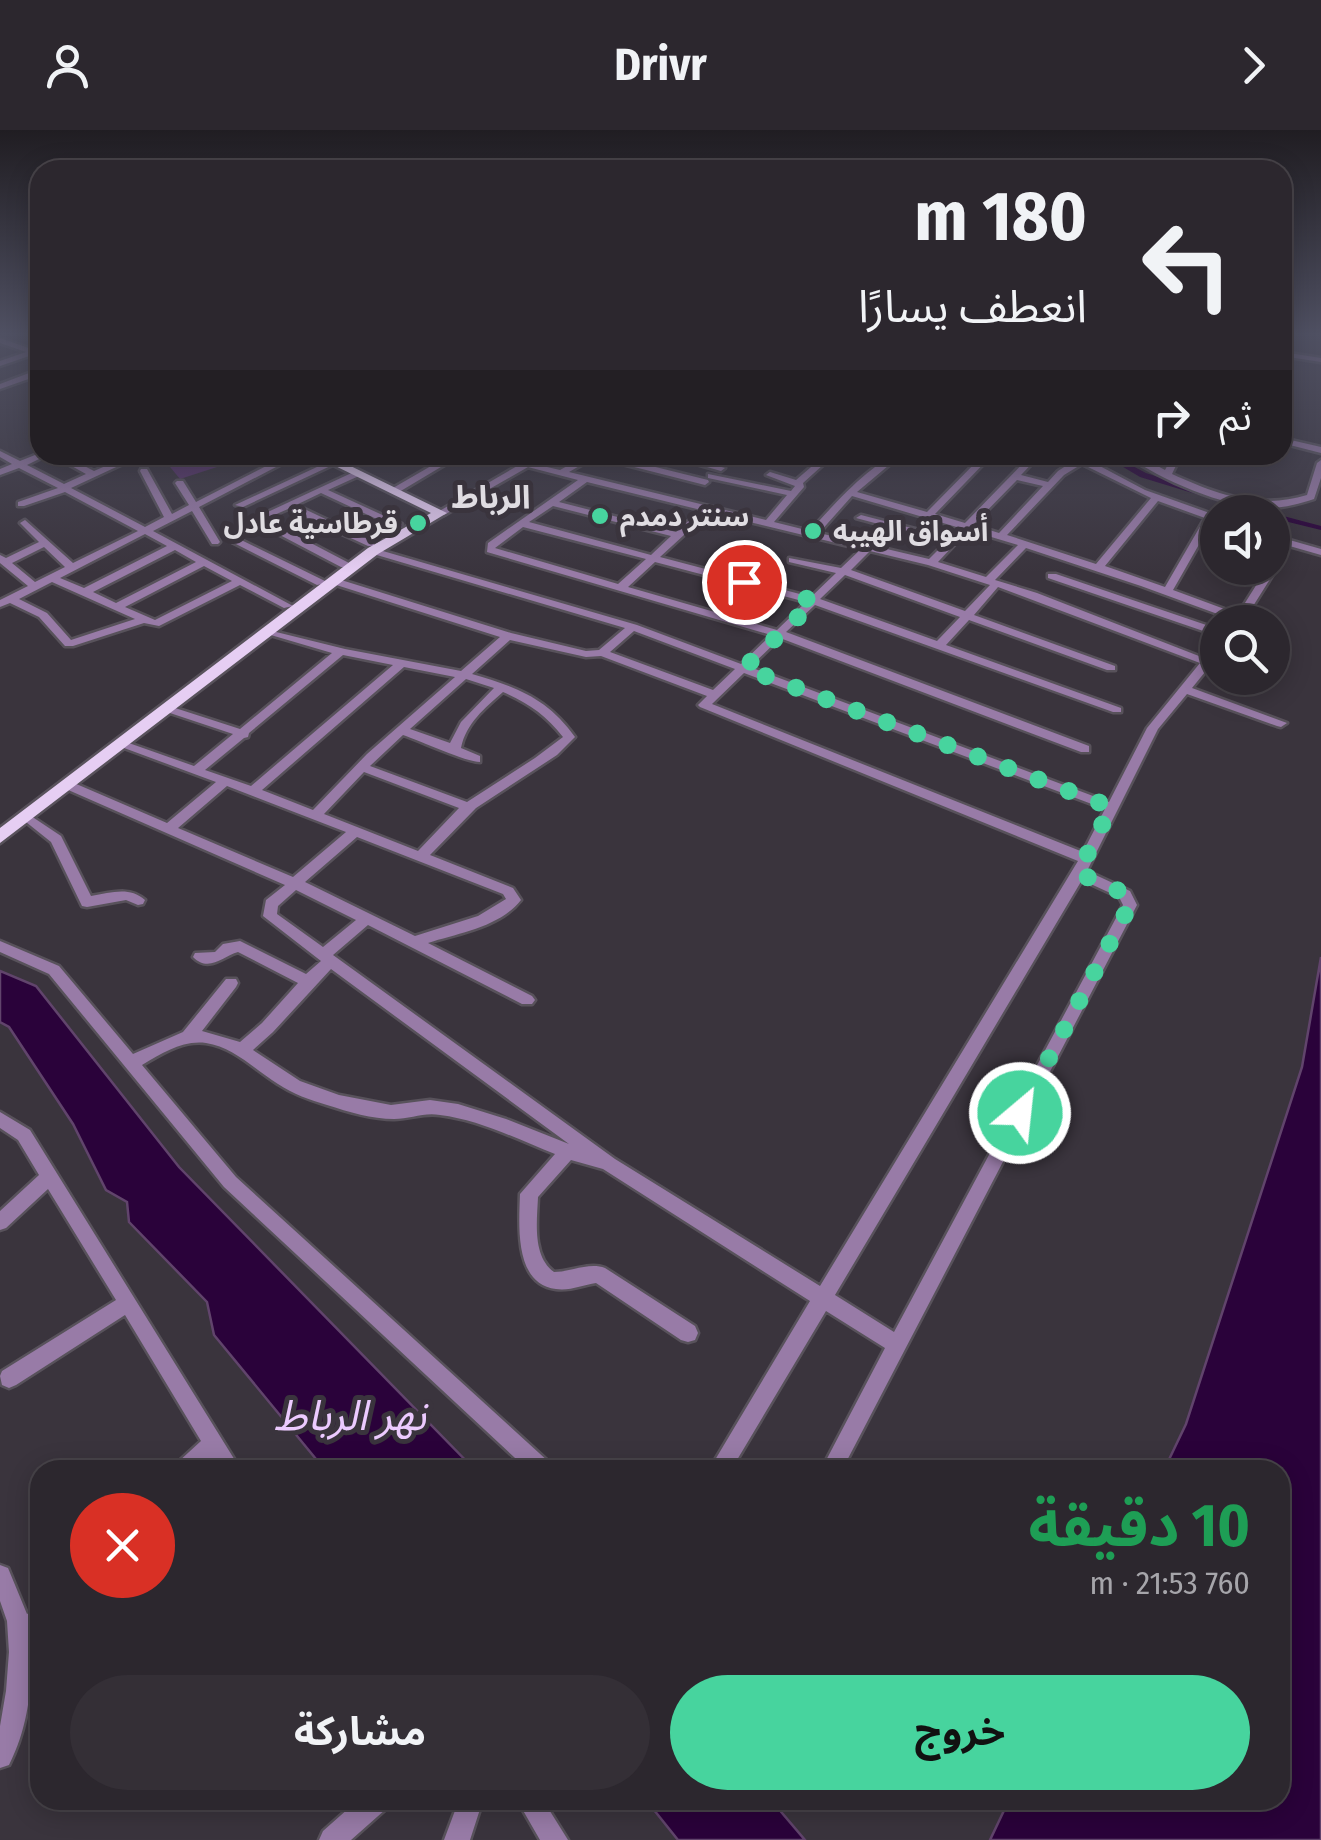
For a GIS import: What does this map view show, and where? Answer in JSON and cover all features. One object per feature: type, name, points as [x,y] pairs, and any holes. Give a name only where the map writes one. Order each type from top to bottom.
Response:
[{"type":"main road","points":[[341,465],[437,510]]},
{"type":"main road","points":[[0,823],[268,631],[399,526],[437,510]]},
{"type":"main road","points":[[0,837],[168,710],[288,606],[328,582],[372,547],[437,510]]},
{"type":"street","points":[[1292,443],[1321,450]]},
{"type":"street","points":[[0,454],[288,606]]},
{"type":"street","points":[[0,472],[30,460]]},
{"type":"street","points":[[75,465],[93,474]]},
{"type":"street","points":[[21,504],[114,465]]},
{"type":"street","points":[[6,601],[275,465]]},
{"type":"street","points":[[240,505],[328,465]]},
{"type":"street","points":[[437,510],[512,465]]},
{"type":"street","points":[[538,465],[562,474],[932,562],[1200,660]]},
{"type":"street","points":[[562,474],[577,465]]},
{"type":"street","points":[[642,465],[793,494]]},
{"type":"street","points":[[683,502],[721,468],[712,465]]},
{"type":"street","points":[[798,482],[818,465]]},
{"type":"street","points":[[814,532],[850,493],[885,465]]},
{"type":"street","points":[[929,515],[978,465]]},
{"type":"street","points":[[932,562],[1025,465]]},
{"type":"street","points":[[1001,536],[1069,465]]},
{"type":"street","points":[[1092,465],[1156,498],[1200,513]]},
{"type":"street","points":[[1148,465],[1166,475],[1252,504],[1274,506],[1310,497],[1320,468]]},
{"type":"street","points":[[1166,475],[1172,465]]},
{"type":"street","points":[[396,490],[438,466]]},
{"type":"street","points":[[144,471],[170,519]]},
{"type":"street","points":[[345,565],[252,521],[358,473]]},
{"type":"street","points":[[770,475],[798,482]]},
{"type":"street","points":[[1013,476],[1050,485]]},
{"type":"street","points":[[584,478],[489,549],[780,634],[1085,749]]},
{"type":"street","points":[[769,522],[801,485],[798,482]]},
{"type":"street","points":[[180,483],[215,542]]},
{"type":"street","points":[[321,490],[399,526]]},
{"type":"street","points":[[850,493],[968,524],[1203,605]]},
{"type":"street","points":[[1098,568],[1156,498]]},
{"type":"street","points":[[843,540],[878,501]]},
{"type":"street","points":[[553,503],[677,535]]},
{"type":"street","points":[[288,505],[372,547],[633,627],[1111,807]]},
{"type":"street","points":[[620,588],[708,508]]},
{"type":"street","points":[[861,518],[952,541]]},
{"type":"street","points":[[25,524],[72,568]]},
{"type":"street","points":[[524,524],[815,601],[1116,710]]},
{"type":"street","points":[[235,540],[328,582],[508,636],[579,653],[602,653],[715,695]]},
{"type":"street","points":[[1168,590],[1200,540]]},
{"type":"street","points":[[35,587],[3,560],[44,543]]},
{"type":"street","points":[[1290,543],[1321,552]]},
{"type":"street","points":[[938,646],[1024,544]]},
{"type":"street","points":[[85,592],[173,546]]},
{"type":"street","points":[[836,1460],[1130,905],[1126,894],[1081,866],[704,705],[870,546]]},
{"type":"street","points":[[1032,596],[1070,558]]},
{"type":"street","points":[[793,560],[846,572],[1111,668]]},
{"type":"street","points":[[116,606],[203,562]]},
{"type":"street","points":[[1052,576],[1200,628]]},
{"type":"street","points":[[53,578],[143,620],[160,622],[239,580]]},
{"type":"street","points":[[6,601],[43,615],[69,644],[143,620]]},
{"type":"street","points":[[602,653],[633,627]]},
{"type":"street","points":[[268,631],[341,652],[463,675],[500,688],[563,725],[569,737],[562,748],[528,765],[468,807],[420,856]]},
{"type":"street","points":[[316,815],[362,766],[508,636]]},
{"type":"street","points":[[196,771],[341,652]]},
{"type":"street","points":[[253,791],[400,664]]},
{"type":"street","points":[[725,1460],[1081,866],[1152,728],[1200,669]]},
{"type":"street","points":[[454,748],[463,727],[500,688]]},
{"type":"street","points":[[1184,689],[1282,723]]},
{"type":"street","points":[[168,710],[244,734]]},
{"type":"street","points":[[401,730],[476,758]]},
{"type":"street","points":[[122,745],[357,830],[508,891],[514,900],[509,908],[488,917],[414,942]]},
{"type":"street","points":[[362,766],[468,807]]},
{"type":"street","points":[[168,829],[225,781]]},
{"type":"street","points":[[70,786],[298,885],[527,1000]]},
{"type":"street","points":[[28,818],[56,839],[87,902],[127,895],[138,900]]},
{"type":"street","points":[[357,830],[272,904],[270,916],[609,1164],[897,1345]]},
{"type":"street","points":[[244,1048],[273,1024],[305,980],[365,920]]},
{"type":"street","points":[[0,946],[54,970],[230,1182],[531,1460]]},
{"type":"street","points":[[200,956],[212,958],[240,946],[305,980]]},
{"type":"street","points":[[131,1063],[188,1036],[230,983]]},
{"type":"street","points":[[188,1036],[244,1048],[266,1068],[303,1091],[391,1112],[433,1106],[468,1114],[527,1132],[566,1154],[609,1164]]},
{"type":"street","points":[[0,1119],[24,1134],[225,1460]]},
{"type":"street","points":[[566,1154],[528,1194],[528,1252],[540,1272],[562,1282],[598,1274],[688,1333]]},
{"type":"street","points":[[0,1222],[49,1177]]},
{"type":"street","points":[[10,1378],[126,1304]]},
{"type":"street","points":[[195,1460],[214,1443]]},
{"type":"street","points":[[0,1576],[15,1610],[19,1635],[10,1742],[0,1756]]},
{"type":"street","points":[[19,1635],[30,1626]]},
{"type":"street","points":[[332,1840],[366,1810]]},
{"type":"street","points":[[457,1840],[467,1810]]},
{"type":"street","points":[[535,1810],[554,1840]]},
{"type":"shaded area","points":[[168,465],[223,465],[180,479]]},
{"type":"water","points":[[1321,957],[1321,1840],[990,1840],[1004,1810],[1290,1810],[1290,1460],[1169,1460],[1186,1424],[1302,1067]]},
{"type":"water","name":"نهر الرباط","points":[[0,971],[36,986],[179,1167],[465,1460],[317,1460],[214,1335],[207,1302],[129,1222],[127,1202],[106,1190],[73,1124],[9,1027],[0,1022]]},
{"type":"water","points":[[654,1810],[780,1810],[805,1840],[678,1840]]},
{"type":"waterway","points":[[1125,465],[1143,475],[1207,495]]},
{"type":"waterway","points":[[1290,520],[1321,528]]},
{"type":"place","name":"سنتر دمدم","points":[[600,516]]},
{"type":"place","name":"قرطاسية عادل","points":[[418,523]]},
{"type":"place","name":"أسواق الهيبه","points":[[813,531]]},
{"type":"district","name":"الرباط","points":[[491,497]]},
{"type":"route","points":[[744,582],[815,601],[744,668],[1111,807],[1078,873],[1126,894],[1130,905],[1020,1113]]}]
